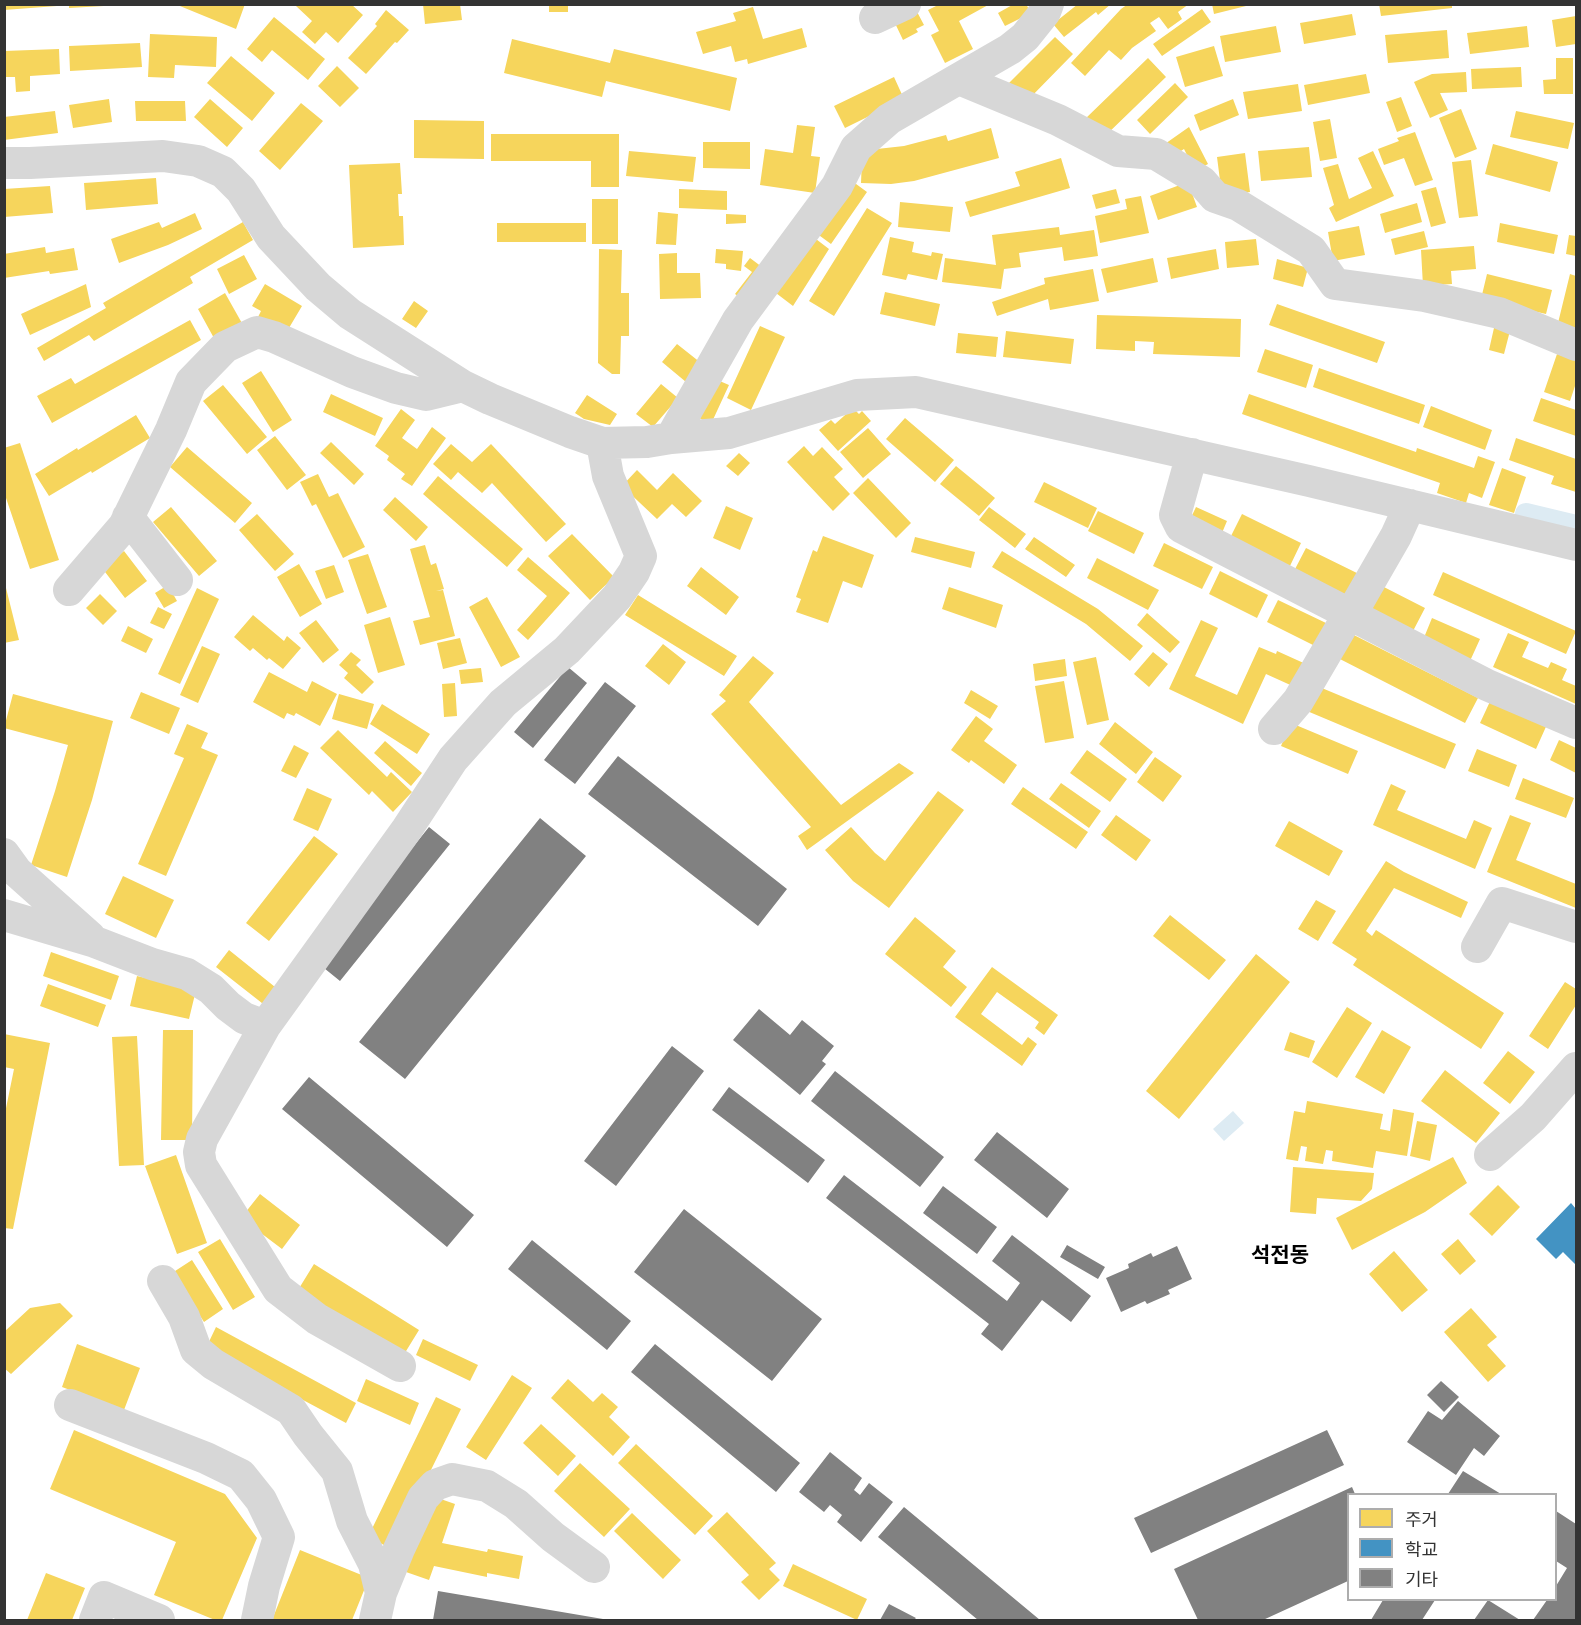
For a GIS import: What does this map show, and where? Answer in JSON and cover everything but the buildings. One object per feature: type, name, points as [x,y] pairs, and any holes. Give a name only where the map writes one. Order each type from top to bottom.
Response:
[{"type":"street","points":[[875,18],[905,4]]},
{"type":"street","points":[[671,438],[738,320],[837,186],[856,148],[889,119],[1010,49],[1025,37],[1045,12],[1048,4]]},
{"type":"street","points":[[959,79],[1058,120],[1118,151],[1156,154],[1202,182],[1215,197],[1238,205],[1311,250],[1335,284],[1424,296],[1498,313],[1576,345]]},
{"type":"street","points":[[4,163],[163,156],[198,161],[223,172],[241,190],[271,237],[318,287],[350,314],[463,386],[560,428],[602,443],[647,442],[729,433],[857,394],[916,392],[1192,454],[1576,545]]},
{"type":"street","points":[[69,590],[124,526],[171,430],[191,382],[225,347],[257,332],[396,388],[426,395],[463,386]]},
{"type":"street","points":[[400,1366],[317,1319],[278,1289],[201,1165],[199,1152],[202,1139],[265,1026],[407,829],[453,759],[503,704],[567,650],[617,597],[634,572],[641,556],[608,476],[602,443]]},
{"type":"street","points":[[1192,454],[1175,514],[1181,527],[1487,685],[1576,723]]},
{"type":"street","points":[[1274,729],[1298,701],[1396,536],[1410,505]]},
{"type":"street","points":[[128,517],[177,580]]},
{"type":"street","points":[[4,854],[17,872],[95,942]]},
{"type":"street","points":[[1477,947],[1502,903],[1576,927]]},
{"type":"street","points":[[4,915],[95,942],[152,964],[187,974],[211,989],[244,1018],[265,1026]]},
{"type":"street","points":[[1490,1155],[1533,1117],[1576,1068]]},
{"type":"street","points":[[163,1281],[184,1317],[196,1350],[213,1364],[291,1410],[338,1471],[352,1521],[374,1564],[378,1607]]},
{"type":"street","points":[[70,1405],[206,1458],[241,1475],[261,1500],[279,1537],[264,1586],[257,1620]]},
{"type":"street","points":[[378,1607],[399,1549],[423,1498],[435,1485],[452,1479],[487,1486],[516,1504],[553,1537],[594,1567]]},
{"type":"street","points":[[95,1620],[104,1597],[159,1620]]},
{"type":"shaded area","points":[[1233,1111],[1244,1123],[1224,1141],[1213,1129]]},
{"type":"waterway","points":[[1526,514],[1576,526]]},
{"type":"district","name":"석전동","points":[[1280,1256]]}]
